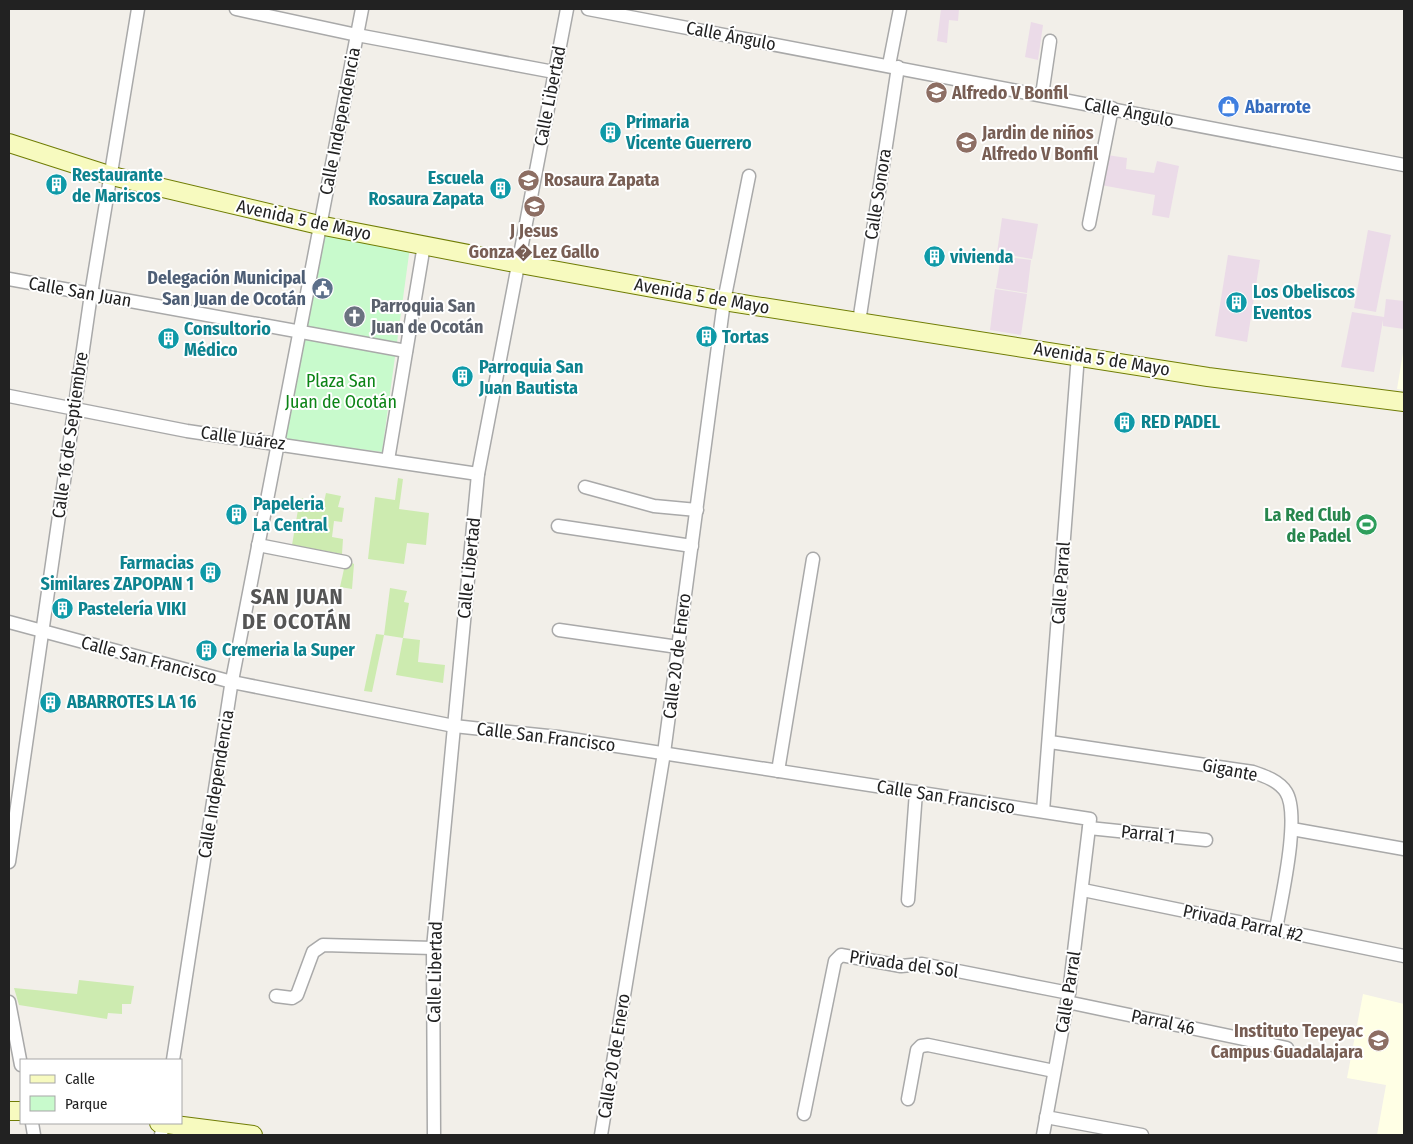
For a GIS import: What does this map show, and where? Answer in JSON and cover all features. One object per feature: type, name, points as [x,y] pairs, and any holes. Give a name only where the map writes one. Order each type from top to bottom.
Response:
[{"type":"main road","name":"Avenida 5 de Mayo","points":[[9,143],[112,176],[319,225],[520,264],[724,301],[1078,355],[1208,377],[1404,402]]},
{"type":"main road","points":[[170,1124],[253,1135]]},
{"type":"street","name":"Calle 16 de Septiembre","points":[[9,862],[15,770],[41,632],[91,294],[112,176],[138,9]]},
{"type":"street","points":[[236,9],[357,35],[554,72]]},
{"type":"street","name":"Calle Independencia","points":[[173,1059],[232,682],[298,332],[362,9]]},
{"type":"street","name":"Calle Libertad","points":[[434,1135],[433,948],[478,474],[520,264],[554,72],[568,9]]},
{"type":"street","name":"Calle Ángulo","points":[[588,9],[1404,165]]},
{"type":"street","name":"Calle Sonora","points":[[859,322],[900,9]]},
{"type":"street","points":[[1042,95],[1050,41]]},
{"type":"street","points":[[1089,224],[1112,108]]},
{"type":"street","name":"Calle 20 de Enero","points":[[601,1135],[664,753],[724,301],[749,176]]},
{"type":"street","points":[[388,460],[424,245]]},
{"type":"street","name":"Calle San Juan","points":[[9,279],[406,351]]},
{"type":"street","name":"Calle Parral","points":[[1043,811],[1050,742],[1078,355]]},
{"type":"street","name":"Calle Juárez","points":[[9,396],[187,431],[478,474]]},
{"type":"street","points":[[585,487],[654,506],[697,510]]},
{"type":"street","points":[[558,526],[692,546]]},
{"type":"street","points":[[258,545],[345,562]]},
{"type":"street","points":[[778,771],[813,559]]},
{"type":"street","name":"Calle San Francisco","points":[[9,622],[232,682],[454,726],[558,737],[664,753],[1043,811],[1090,823]]},
{"type":"street","points":[[559,630],[678,647]]},
{"type":"street","name":"Gigante","points":[[1050,742],[1254,772],[1272,780],[1286,792],[1292,829],[1276,929]]},
{"type":"street","points":[[908,900],[916,792]]},
{"type":"street","name":"Calle Parral","points":[[1043,1135],[1068,998],[1090,823]]},
{"type":"street","name":"Parral 1","points":[[1090,823],[1206,840]]},
{"type":"street","points":[[1292,829],[1404,849]]},
{"type":"street","name":"Privada Parral #2","points":[[1083,890],[1404,956]]},
{"type":"street","points":[[276,996],[292,998],[297,995],[313,952],[323,945],[433,948]]},
{"type":"street","name":"Privada del Sol","points":[[804,1114],[835,961],[841,955],[901,966],[922,964],[1068,998]]},
{"type":"street","name":"Parral 46","points":[[1068,998],[1288,1048]]},
{"type":"street","points":[[9,1002],[20,1060]]},
{"type":"street","points":[[908,1099],[917,1050],[921,1046],[928,1045],[1054,1072]]},
{"type":"street","points":[[1046,1117],[1142,1135]]},
{"type":"shaded area","points":[[941,9],[959,9],[958,21],[949,20],[947,43],[937,41]]},
{"type":"shaded area","points":[[1031,22],[1043,25],[1038,60],[1025,57]]},
{"type":"shaded area","points":[[1107,155],[1127,158],[1126,169],[1154,173],[1157,161],[1179,166],[1169,218],[1152,215],[1155,195],[1101,185]]},
{"type":"shaded area","points":[[1002,218],[1038,224],[1032,259],[997,253]]},
{"type":"shaded area","points":[[1368,230],[1391,235],[1376,312],[1354,308]]},
{"type":"shaded area","name":"Los Obeliscos Eventos","points":[[1228,255],[1260,260],[1247,342],[1215,336]]},
{"type":"shaded area","points":[[1001,256],[1031,260],[1027,293],[996,288]]},
{"type":"shaded area","points":[[995,289],[1027,294],[1021,335],[990,330]]},
{"type":"shaded area","points":[[1386,299],[1404,301],[1404,329],[1383,326],[1383,320],[1374,372],[1341,367],[1352,312],[1384,317]]},
{"type":"shaded area","points":[[1404,347],[1404,390],[1397,389]]},
{"type":"shaded area","name":"Instituto Tepeyac Campus Guadalajara","points":[[1363,994],[1404,1004],[1404,1135],[1377,1135],[1386,1085],[1347,1078]]},
{"type":"green space","name":"Plaza San Juan de Ocotán","points":[[324,231],[410,247],[382,452],[282,439]]},
{"type":"green space","points":[[398,478],[403,479],[399,509],[429,513],[426,545],[407,543],[404,564],[368,559],[375,497],[395,500]]},
{"type":"green space","points":[[326,493],[341,496],[338,507],[344,508],[342,522],[334,521],[332,537],[343,539],[342,554],[292,545],[300,498],[324,502]]},
{"type":"green space","points":[[346,560],[354,564],[352,589],[340,587]]},
{"type":"green space","points":[[390,588],[407,591],[404,602],[409,603],[403,638],[384,635]]},
{"type":"green space","points":[[376,634],[384,635],[372,692],[364,691]]},
{"type":"green space","points":[[403,638],[420,640],[418,662],[445,665],[443,683],[396,675]]},
{"type":"green space","points":[[79,980],[134,986],[131,1004],[122,1004],[122,1014],[108,1013],[107,1019],[19,1005],[14,988],[77,994]]},
{"type":"place","name":"Alfredo V Bonfil","points":[[936,93]]},
{"type":"place","name":"Abarrote","points":[[1229,107]]},
{"type":"place","name":"Primaria Vicente Guerrero","points":[[610,132]]},
{"type":"place","name":"Jardin de niños Alfredo V Bonfil","points":[[966,143]]},
{"type":"place","name":"Rosaura Zapata","points":[[528,180]]},
{"type":"place","name":"Restaurante de Mariscos","points":[[56,185]]},
{"type":"place","name":"Escuela Rosaura Zapata","points":[[500,188]]},
{"type":"place","name":"J Jesus Gonza�Lez Gallo","points":[[534,206]]},
{"type":"place","name":"vivienda","points":[[934,257]]},
{"type":"place","name":"Delegación Municipal San Juan de Ocotán","points":[[322,288]]},
{"type":"place","name":"Los Obeliscos Eventos","points":[[1237,302]]},
{"type":"place","name":"Parroquia San Juan de Ocotán","points":[[355,316]]},
{"type":"place","name":"Tortas","points":[[706,337]]},
{"type":"place","name":"Consultorio Médico","points":[[168,339]]},
{"type":"place","name":"Parroquia San Juan Bautista","points":[[463,377]]},
{"type":"place","name":"RED PADEL","points":[[1125,422]]},
{"type":"place","name":"Papeleria La Central","points":[[237,514]]},
{"type":"place","name":"La Red Club de Padel","points":[[1367,525]]},
{"type":"place","name":"Farmacias Similares ZAPOPAN 1","points":[[210,573]]},
{"type":"place","name":"Pastelería VIKI","points":[[62,609]]},
{"type":"place","name":"Cremeria la Super","points":[[206,650]]},
{"type":"place","name":"ABARROTES LA 16","points":[[51,702]]},
{"type":"place","name":"Instituto Tepeyac Campus Guadalajara","points":[[1379,1041]]},
{"type":"district","name":"SAN JUAN DE OCOTÁN","points":[[297,608]]}]
